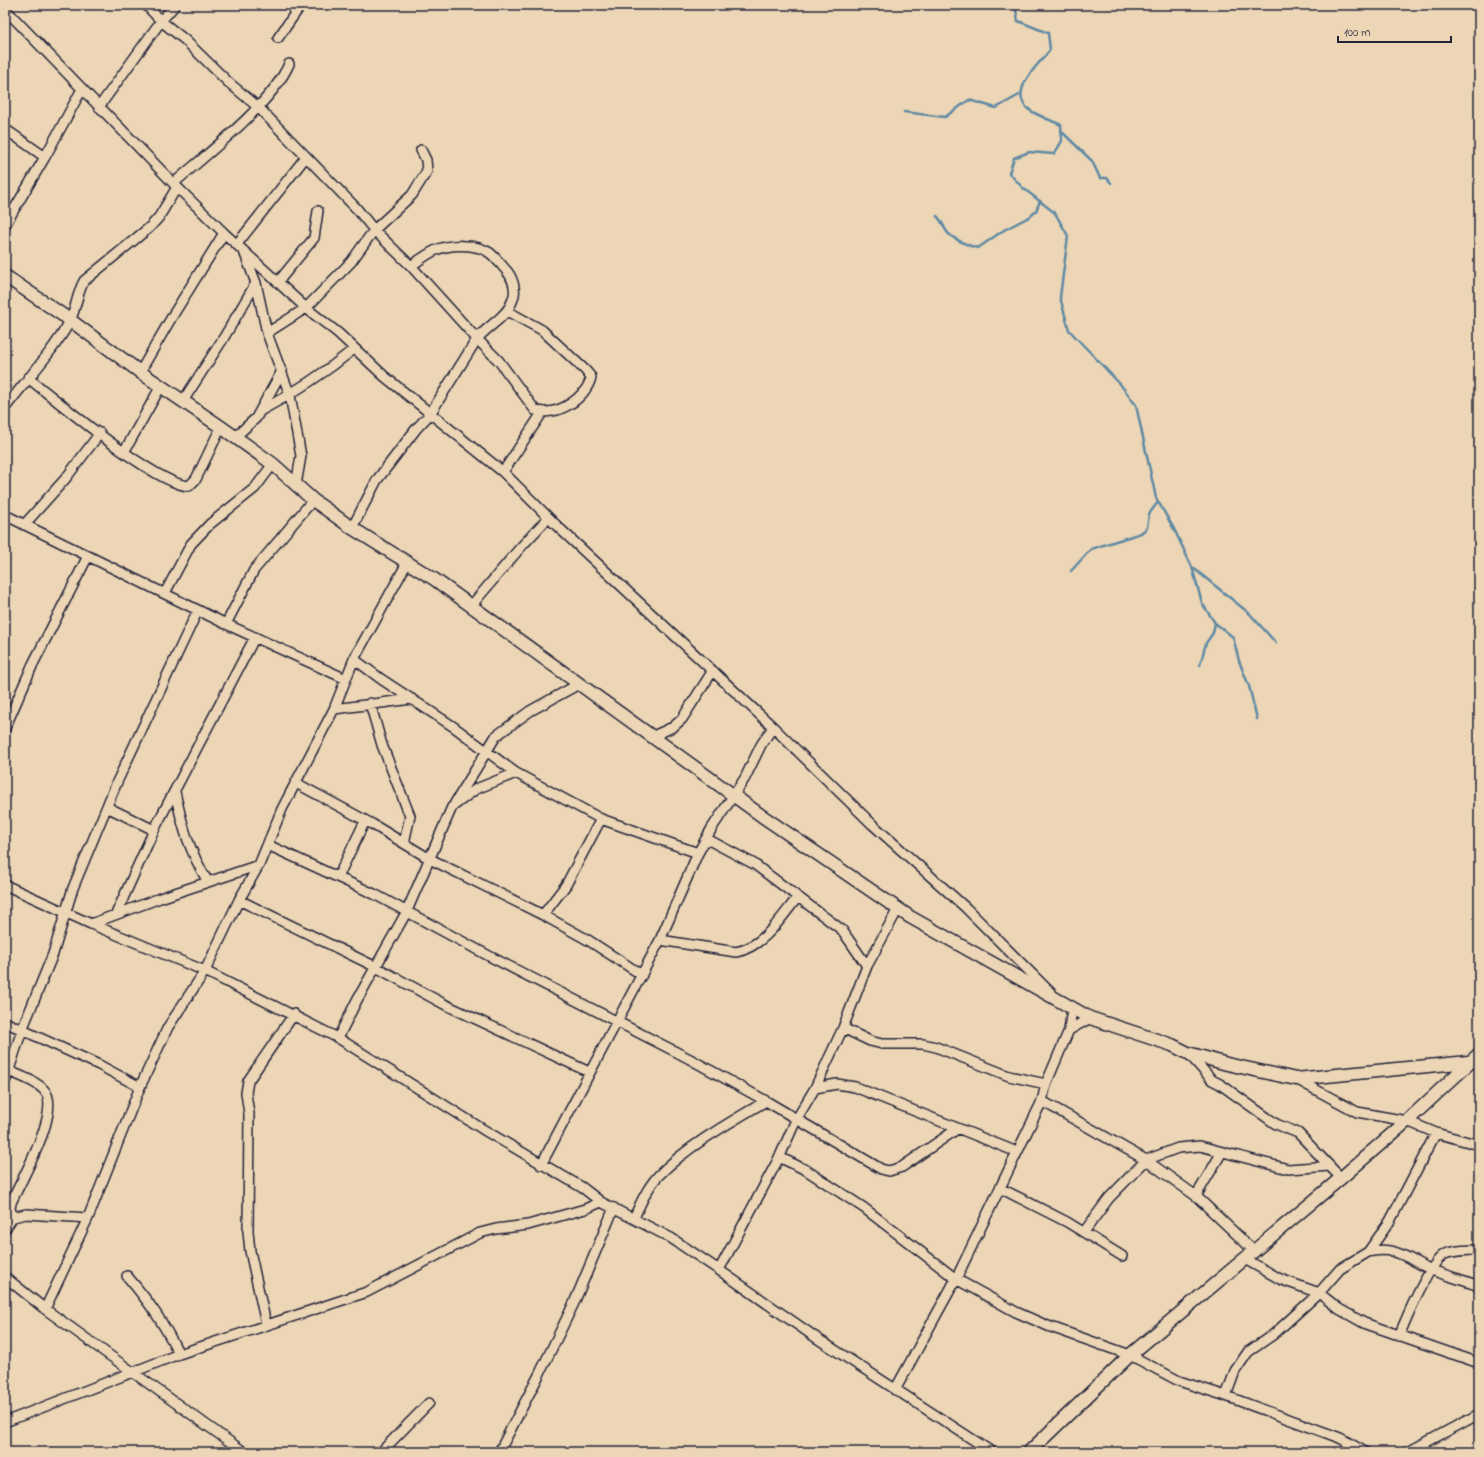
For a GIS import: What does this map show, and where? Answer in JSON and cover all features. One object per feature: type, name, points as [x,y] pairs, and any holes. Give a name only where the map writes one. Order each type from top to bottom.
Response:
[{"type":"street","points":[[146,5],[160,21],[185,40],[228,82],[258,107],[305,158],[357,209],[374,230],[411,266],[499,361],[523,391],[531,406],[542,413],[550,412],[566,406],[581,396],[588,387],[591,377],[542,330],[508,311]]},
{"type":"street","points":[[99,106],[160,21],[174,5]]},
{"type":"street","points":[[278,38],[301,5]]},
{"type":"street","points":[[5,9],[175,185],[224,233],[306,308],[430,414],[504,472],[548,518],[712,672],[773,727],[872,824],[966,908],[1059,1000]]},
{"type":"street","points":[[5,408],[52,348],[70,320],[80,288],[84,281],[150,227],[159,217],[175,185],[258,107],[279,80],[289,64]]},
{"type":"street","points":[[5,225],[45,157],[82,89]]},
{"type":"street","points":[[5,129],[45,157]]},
{"type":"street","points":[[268,333],[306,308],[350,262],[374,230],[418,188],[427,171],[426,160],[422,150]]},
{"type":"street","points":[[236,244],[305,158]]},
{"type":"street","points":[[278,282],[314,238],[318,211]]},
{"type":"street","points":[[140,372],[176,309],[224,233]]},
{"type":"street","points":[[352,528],[381,475],[416,428],[430,414],[483,331],[508,311],[515,291],[510,274],[490,253],[480,248],[462,246],[440,249],[428,254],[411,266]]},
{"type":"street","points":[[244,251],[256,283],[268,333],[290,395],[301,456],[296,485]]},
{"type":"street","points":[[5,276],[70,320],[140,372],[273,464],[313,500],[352,528],[407,562],[471,606],[734,796],[898,909],[1059,1000],[1072,1009],[1090,1018],[1172,1045],[1188,1053],[1227,1064],[1296,1078],[1468,1062]]},
{"type":"street","points":[[183,401],[256,283]]},
{"type":"street","points":[[260,412],[327,372],[354,349]]},
{"type":"street","points":[[235,437],[251,423],[260,412],[282,371]]},
{"type":"street","points":[[28,378],[124,452],[165,479],[183,486],[189,486],[196,479],[221,427]]},
{"type":"street","points":[[124,452],[161,386]]},
{"type":"street","points":[[504,472],[542,413]]},
{"type":"street","points":[[24,525],[66,478],[100,434]]},
{"type":"street","points":[[165,593],[191,544],[210,524],[255,488],[273,464]]},
{"type":"street","points":[[226,624],[254,570],[313,500]]},
{"type":"street","points":[[5,515],[226,624],[346,679]]},
{"type":"street","points":[[471,606],[520,548],[548,518]]},
{"type":"street","points":[[5,728],[7,718],[36,657],[88,556]]},
{"type":"street","points":[[44,1309],[88,1218],[140,1086],[168,1027],[205,971],[239,900],[259,865],[282,809],[334,709],[354,659],[407,562]]},
{"type":"street","points":[[5,1082],[22,1030],[53,954],[73,888],[117,782],[198,610]]},
{"type":"street","points":[[116,914],[154,830],[255,637]]},
{"type":"street","points":[[354,659],[454,727],[516,773],[601,819],[698,853]]},
{"type":"street","points":[[651,737],[673,727],[682,719],[712,672]]},
{"type":"street","points":[[338,1038],[406,913],[452,807],[485,751],[496,736],[530,711],[579,684]]},
{"type":"street","points":[[334,709],[412,698]]},
{"type":"street","points":[[370,703],[382,746],[410,816],[404,843]]},
{"type":"street","points":[[541,1165],[562,1127],[589,1072],[618,1022],[660,940],[698,853],[712,828],[734,796],[761,745],[773,727]]},
{"type":"street","points":[[452,807],[476,789],[516,773]]},
{"type":"street","points":[[296,783],[430,859],[543,915],[608,952],[642,975]]},
{"type":"street","points":[[175,792],[186,839],[208,882]]},
{"type":"street","points":[[107,807],[154,830]]},
{"type":"street","points":[[543,915],[566,885],[601,819]]},
{"type":"street","points":[[338,877],[365,821]]},
{"type":"street","points":[[707,839],[754,864],[797,898],[842,930],[867,966]]},
{"type":"street","points":[[268,845],[338,877],[688,1058],[766,1101],[866,1162],[888,1171],[902,1167],[957,1129]]},
{"type":"street","points":[[91,924],[160,898],[259,865]]},
{"type":"street","points":[[5,885],[66,911],[91,924],[205,971],[294,1014],[338,1038],[541,1165],[582,1188],[601,1202],[671,1238],[818,1339],[992,1452]]},
{"type":"street","points":[[660,940],[729,951],[747,950],[757,944],[782,918],[797,898]]},
{"type":"street","points":[[239,900],[376,967],[444,1004],[589,1072]]},
{"type":"street","points":[[719,1270],[779,1157],[796,1120],[815,1088],[843,1028],[867,966],[898,909]]},
{"type":"street","points":[[895,1390],[956,1279],[1042,1101],[1046,1084],[1069,1030],[1072,1009]]},
{"type":"street","points":[[266,1324],[250,1251],[248,1232],[249,1127],[246,1087],[252,1075],[294,1014]]},
{"type":"street","points":[[1069,1030],[1090,1018]]},
{"type":"street","points":[[5,1022],[99,1065],[140,1086]]},
{"type":"street","points":[[843,1028],[870,1041],[882,1044],[923,1044],[936,1047],[1009,1076],[1046,1084]]},
{"type":"street","points":[[1188,1053],[1212,1080],[1220,1084],[1276,1124],[1298,1132],[1341,1178]]},
{"type":"street","points":[[1029,1452],[1130,1354],[1341,1178],[1406,1121],[1468,1062],[1479,1054]]},
{"type":"street","points":[[5,1229],[12,1217],[10,1209],[11,1203],[46,1125],[49,1104],[45,1090],[9,1071]]},
{"type":"street","points":[[1296,1078],[1357,1112],[1406,1121],[1436,1133],[1479,1145]]},
{"type":"street","points":[[815,1088],[837,1084],[855,1087],[1017,1152]]},
{"type":"street","points":[[634,1218],[643,1198],[658,1176],[703,1140],[733,1120],[766,1101]]},
{"type":"street","points":[[1042,1101],[1146,1160],[1196,1196],[1254,1251]]},
{"type":"street","points":[[1368,1252],[1390,1221],[1436,1133]]},
{"type":"street","points":[[1084,1232],[1109,1198],[1146,1160],[1178,1148],[1200,1146],[1288,1169],[1330,1166]]},
{"type":"street","points":[[1196,1196],[1222,1152]]},
{"type":"street","points":[[779,1157],[806,1170],[858,1204],[956,1279],[1016,1312],[1048,1326],[1130,1354],[1180,1381],[1226,1396],[1340,1438],[1365,1452]]},
{"type":"street","points":[[1000,1188],[1084,1232],[1122,1256]]},
{"type":"street","points":[[5,1422],[179,1354],[266,1324],[367,1292],[480,1233],[496,1229],[528,1225],[601,1202]]},
{"type":"street","points":[[499,1452],[540,1375],[574,1303],[614,1208]]},
{"type":"street","points":[[12,1217],[26,1214],[88,1218]]},
{"type":"street","points":[[1226,1396],[1235,1371],[1244,1357],[1274,1334],[1319,1293],[1340,1269],[1368,1252],[1378,1249],[1391,1250],[1404,1254],[1431,1269],[1479,1286]]},
{"type":"street","points":[[1399,1336],[1431,1269],[1446,1253],[1479,1250]]},
{"type":"street","points":[[1245,1259],[1280,1279],[1319,1293],[1339,1309],[1364,1323],[1479,1363]]},
{"type":"street","points":[[127,1276],[163,1322],[179,1354]]},
{"type":"street","points":[[5,1277],[44,1309],[244,1452]]},
{"type":"street","points":[[381,1452],[429,1403]]},
{"type":"street","points":[[1408,1452],[1479,1414]]},
{"type":"waterway","points":[[1015,5],[1018,21],[1048,33],[1050,50],[1033,69],[1023,85],[1021,93],[1022,101],[1027,108],[1038,115],[1061,125],[1062,141],[1054,154],[1029,152],[1014,158],[1009,173],[1023,188],[1055,213],[1068,236],[1060,297],[1069,330],[1120,384],[1136,405],[1156,498],[1174,529],[1192,567],[1250,614],[1276,643]]},
{"type":"waterway","points":[[904,112],[945,117],[969,100],[996,108],[1021,94]]},
{"type":"waterway","points":[[1061,131],[1092,161],[1100,178],[1107,178],[1111,183]]},
{"type":"waterway","points":[[937,216],[949,234],[961,242],[978,248],[1004,230],[1031,216],[1036,211],[1040,201]]},
{"type":"waterway","points":[[1071,571],[1091,549],[1141,533],[1147,528],[1149,514],[1158,502]]},
{"type":"waterway","points":[[1192,567],[1202,603],[1215,623],[1233,637],[1239,661],[1249,686],[1257,719]]},
{"type":"waterway","points":[[1200,665],[1206,643],[1213,633],[1215,623]]}]
